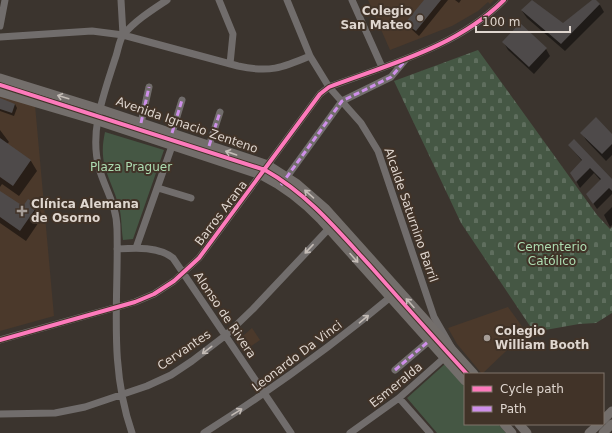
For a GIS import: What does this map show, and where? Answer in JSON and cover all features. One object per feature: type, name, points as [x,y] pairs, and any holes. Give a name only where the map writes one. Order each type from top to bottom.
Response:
[{"type":"main road","name":"Avenida Ignacio Zenteno","points":[[0,78],[141,122],[268,166],[286,176],[314,199],[336,221],[473,373]]},
{"type":"main road","points":[[25,99],[28,87]]},
{"type":"main road","name":"Avenida Ignacio Zenteno","points":[[0,92],[98,121],[262,175],[281,185],[306,205],[328,228],[464,380]]},
{"type":"main road","points":[[604,419],[612,411]]},
{"type":"main road","points":[[603,433],[612,424]]},
{"type":"main road","points":[[505,425],[512,433]]},
{"type":"main road","points":[[520,425],[527,433]]},
{"type":"main road","points":[[589,433],[598,425]]},
{"type":"street","points":[[0,26],[4,0]]},
{"type":"street","points":[[121,0],[123,35],[100,109],[95,144],[99,168],[114,205],[117,227],[115,346],[122,394],[132,433]]},
{"type":"street","points":[[123,35],[150,11],[167,0]]},
{"type":"street","points":[[218,0],[233,34],[230,64]]},
{"type":"street","name":"Alcalde Saturnino Barril","points":[[287,0],[310,56],[329,87],[361,123],[378,151],[434,317],[453,350]]},
{"type":"street","points":[[352,0],[382,67]]},
{"type":"street","name":"Barros Arana","points":[[0,340],[115,308],[154,294],[184,274],[199,258],[262,175],[311,104],[329,87],[431,49],[461,34],[488,16],[504,0]]},
{"type":"street","points":[[0,37],[92,31],[123,35],[256,70],[282,68],[310,56]]},
{"type":"street","name":"Barros Arana","points":[[281,185],[286,176],[342,101],[391,77],[407,59]]},
{"type":"street","points":[[141,122],[149,87]]},
{"type":"street","points":[[172,133],[182,100]]},
{"type":"street","points":[[209,146],[220,112]]},
{"type":"street","points":[[136,248],[172,146]]},
{"type":"street","points":[[158,188],[191,198]]},
{"type":"street","name":"Cervantes","points":[[0,414],[55,413],[85,407],[147,386],[171,375],[226,335],[253,309],[336,221]]},
{"type":"street","name":"Alonso de Rivera","points":[[117,249],[136,248],[159,251],[167,254],[175,261],[291,433]]},
{"type":"street","name":"Leonardo Da Vinci","points":[[204,433],[265,394],[339,340],[399,290]]},
{"type":"street","points":[[424,319],[429,321],[434,317]]},
{"type":"street","points":[[395,370],[429,341]]},
{"type":"street","name":"Esmeralda","points":[[350,433],[399,398],[453,350]]},
{"type":"street","points":[[399,398],[430,433]]},
{"type":"shaded area","name":"Colegio San Mateo","points":[[368,0],[494,0],[490,4],[488,2],[478,11],[452,26],[390,50]]},
{"type":"shaded area","name":"Clínica Alemana de Osorno","points":[[0,95],[35,105],[54,316],[0,331]]},
{"type":"shaded area","name":"Colegio William Booth","points":[[508,307],[526,332],[483,373],[481,373],[457,344],[448,328]]},
{"type":"shaded area","points":[[252,328],[260,340],[244,351],[236,342]]},
{"type":"green space","name":"Cementerio Católico","points":[[478,50],[597,215],[610,229],[612,227],[612,313],[596,323],[579,324],[534,332],[461,223],[394,81]]},
{"type":"green space","name":"Plaza Praguer","points":[[105,132],[164,150],[133,239],[123,240],[119,207],[104,161],[103,143]]},
{"type":"green space","points":[[445,364],[464,386],[464,425],[499,425],[506,433],[437,433],[407,398]]},
{"type":"building","points":[[424,0],[441,0],[416,31],[405,23]]},
{"type":"building","points":[[532,0],[563,23],[592,0],[596,0],[600,4],[561,44],[521,10]]},
{"type":"building","points":[[520,23],[547,48],[529,67],[502,42]]},
{"type":"building","points":[[0,98],[15,104],[12,113],[0,109]]},
{"type":"building","points":[[596,117],[612,134],[612,144],[602,154],[580,133]]},
{"type":"building","points":[[0,138],[31,160],[13,186],[0,177]]},
{"type":"building","points":[[574,139],[612,179],[612,191],[609,188],[593,204],[586,194],[601,179],[590,168],[576,182],[570,173],[582,160],[568,145]]},
{"type":"building","points":[[0,191],[23,206],[28,199],[38,205],[20,231],[0,217]]},
{"type":"marked path","points":[[281,185],[342,101],[391,77],[405,61]]},
{"type":"marked path","points":[[141,123],[149,87]]},
{"type":"marked path","points":[[172,133],[182,100]]},
{"type":"marked path","points":[[209,146],[220,112]]},
{"type":"marked path","points":[[395,370],[429,341]]},
{"type":"cycle path","points":[[0,340],[135,302],[154,294],[174,281],[199,258],[320,94],[329,87],[399,62],[444,42],[465,30],[504,0]]},
{"type":"cycle path","points":[[0,85],[265,170],[295,190],[322,214],[466,373]]},
{"type":"place","name":"Colegio San Mateo","points":[[420,18]]},
{"type":"place","name":"Clínica Alemana de Osorno","points":[[22,211]]},
{"type":"place","name":"Colegio William Booth","points":[[487,338]]}]
